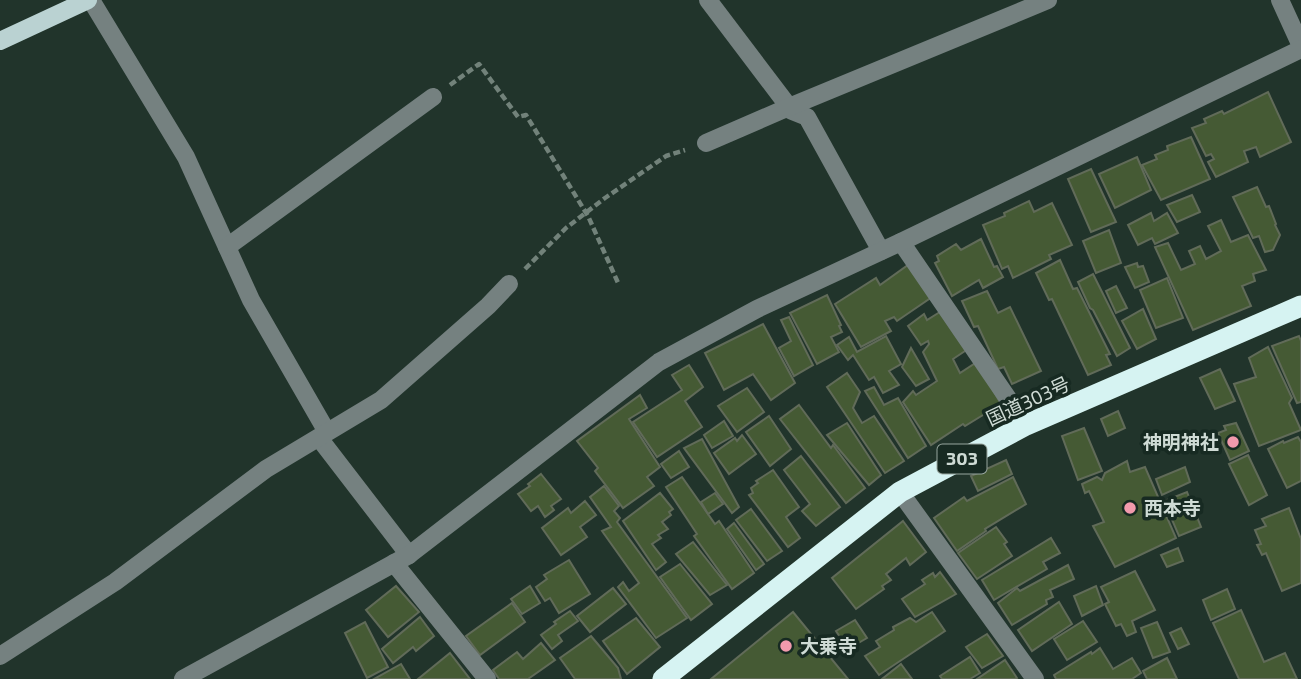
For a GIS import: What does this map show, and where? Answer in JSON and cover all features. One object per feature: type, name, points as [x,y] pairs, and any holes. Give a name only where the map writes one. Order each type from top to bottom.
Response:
[{"type":"highway","name":"国道303号","points":[[663,679],[900,492],[1026,425],[1301,306]]},
{"type":"main road","points":[[0,41],[89,0]]},
{"type":"street","points":[[89,0],[186,157],[251,300],[323,435],[401,559],[487,679]]},
{"type":"street","points":[[708,0],[792,111],[807,117],[881,251]]},
{"type":"street","points":[[706,143],[1048,0]]},
{"type":"street","points":[[183,679],[401,559],[659,362],[757,309],[1301,48],[1280,0]]},
{"type":"street","points":[[227,247],[432,97]]},
{"type":"street","points":[[901,242],[1026,425]]},
{"type":"street","points":[[0,656],[115,582],[266,469],[381,400],[488,306],[509,284]]},
{"type":"street","points":[[900,492],[1035,679]]},
{"type":"path","points":[[432,97],[479,64],[518,117],[526,115],[586,214],[618,285]]},
{"type":"path","points":[[509,284],[566,228],[666,156],[706,143]]},
{"type":"building","points":[[1268,92],[1291,142],[1260,157],[1256,147],[1244,151],[1248,162],[1216,177],[1208,162],[1214,159],[1211,154],[1206,156],[1192,128],[1206,123],[1204,119],[1222,111],[1224,114]]},
{"type":"building","points":[[1191,137],[1210,179],[1161,200],[1142,165],[1157,159],[1155,155],[1168,150],[1167,146]]},
{"type":"building","points":[[1137,157],[1151,190],[1115,208],[1099,174]]},
{"type":"building","points":[[1091,169],[1116,222],[1091,232],[1068,179]]},
{"type":"building","points":[[1257,187],[1266,207],[1269,206],[1280,235],[1273,250],[1265,252],[1259,236],[1253,238],[1233,197]]},
{"type":"building","points":[[1192,195],[1200,212],[1177,222],[1167,205]]},
{"type":"building","points":[[1029,201],[1034,212],[1052,203],[1072,245],[1049,255],[1051,259],[1013,278],[1008,266],[1002,269],[983,225],[1005,216],[1004,213]]},
{"type":"building","points":[[1151,213],[1154,221],[1167,213],[1178,233],[1155,244],[1152,238],[1138,245],[1128,225]]},
{"type":"building","points":[[1221,220],[1231,242],[1248,235],[1266,270],[1253,274],[1255,281],[1242,286],[1251,306],[1193,330],[1155,247],[1168,243],[1181,270],[1195,264],[1189,251],[1200,246],[1206,259],[1221,251],[1208,226]]},
{"type":"building","points":[[1109,230],[1121,263],[1096,273],[1083,241]]},
{"type":"building","points":[[981,239],[994,267],[997,266],[1003,277],[983,288],[979,280],[952,296],[935,263],[939,261],[937,256],[956,244],[961,250]]},
{"type":"building","points":[[1060,260],[1073,289],[1077,288],[1110,354],[1106,355],[1111,365],[1088,375],[1052,299],[1049,300],[1036,273]]},
{"type":"building","points":[[1137,263],[1138,267],[1143,266],[1149,282],[1135,288],[1125,267]]},
{"type":"building","points":[[908,265],[932,297],[897,321],[894,317],[885,321],[891,331],[861,347],[835,304],[876,278],[880,285]]},
{"type":"building","points":[[1093,274],[1130,348],[1117,356],[1078,282]]},
{"type":"building","points":[[1167,278],[1183,318],[1156,328],[1140,290]]},
{"type":"building","points":[[1116,286],[1127,308],[1116,313],[1106,291]]},
{"type":"building","points":[[987,291],[998,313],[1010,307],[1041,371],[1012,384],[1004,367],[998,369],[978,326],[974,327],[962,301]]},
{"type":"building","points":[[827,295],[842,332],[831,337],[839,352],[817,364],[790,313]]},
{"type":"building","points":[[1143,309],[1156,339],[1137,349],[1122,321]]},
{"type":"building","points":[[943,310],[968,349],[953,359],[960,373],[977,362],[1001,404],[931,445],[903,402],[913,391],[916,395],[937,381],[923,352],[929,344],[928,341],[921,345],[908,326],[924,314],[927,320]]},
{"type":"building","points":[[789,317],[813,365],[794,376],[779,348],[791,341],[781,320]]},
{"type":"building","points":[[763,324],[795,383],[771,400],[753,374],[724,390],[705,353]]},
{"type":"building","points":[[886,336],[901,364],[889,371],[899,385],[883,393],[874,377],[869,380],[853,355],[848,360],[837,345],[849,337],[857,352]]},
{"type":"building","points":[[1299,336],[1301,402],[1297,403],[1272,346]]},
{"type":"building","points":[[1268,347],[1292,398],[1289,403],[1301,430],[1259,446],[1234,384],[1256,377],[1249,358]]},
{"type":"building","points":[[911,348],[929,379],[916,386],[902,367]]},
{"type":"building","points":[[689,365],[703,387],[685,401],[702,427],[657,457],[633,422],[682,390],[672,375]]},
{"type":"building","points":[[1220,369],[1235,401],[1215,409],[1200,378]]},
{"type":"building","points":[[847,373],[860,392],[853,408],[862,423],[874,416],[904,461],[885,473],[827,387]]},
{"type":"building","points":[[874,387],[884,405],[898,398],[926,446],[908,458],[865,391]]},
{"type":"building","points":[[747,388],[764,412],[737,432],[718,406]]},
{"type":"building","points":[[640,395],[647,408],[629,419],[660,467],[647,477],[654,486],[623,508],[595,471],[598,468],[577,441]]},
{"type":"building","points":[[799,405],[865,488],[846,503],[780,419]]},
{"type":"building","points":[[1118,411],[1125,428],[1108,436],[1101,419]]},
{"type":"building","points":[[769,416],[791,449],[770,466],[746,432]]},
{"type":"building","points":[[724,421],[733,436],[712,448],[704,435]]},
{"type":"building","points":[[847,423],[881,475],[869,485],[827,435]]},
{"type":"building","name":"神明神社","points":[[1236,423],[1249,451],[1230,460],[1218,433],[1226,430],[1224,426]]},
{"type":"building","points":[[1084,428],[1102,471],[1078,480],[1062,436]]},
{"type":"building","points":[[742,435],[756,454],[729,474],[714,453],[735,438],[737,441]]},
{"type":"building","points":[[1298,437],[1301,442],[1301,481],[1287,488],[1268,449]]},
{"type":"building","points":[[702,439],[739,507],[732,513],[684,448]]},
{"type":"building","points":[[679,451],[689,467],[671,478],[661,464]]},
{"type":"building","points":[[1248,455],[1267,495],[1249,505],[1229,464]]},
{"type":"building","points":[[801,456],[840,507],[816,526],[802,511],[810,504],[784,470]]},
{"type":"building","points":[[1006,460],[1012,474],[978,491],[971,476]]},
{"type":"building","name":"西本寺","points":[[1127,461],[1130,472],[1145,467],[1176,538],[1115,567],[1093,526],[1104,522],[1089,491],[1085,493],[1082,484],[1097,477],[1102,480],[1105,473]]},
{"type":"building","points":[[1185,467],[1190,482],[1162,495],[1156,479]]},
{"type":"building","points":[[773,470],[799,507],[786,517],[800,538],[788,547],[749,495],[753,493],[751,488],[758,483],[756,481]]},
{"type":"building","points":[[541,474],[561,499],[551,506],[554,510],[545,517],[538,506],[531,511],[518,494]]},
{"type":"building","points":[[682,477],[715,524],[719,521],[754,573],[732,589],[694,536],[697,534],[666,487]]},
{"type":"building","points":[[1013,477],[1026,504],[985,529],[986,531],[957,551],[934,518],[964,497],[967,501]]},
{"type":"building","points":[[604,486],[619,506],[614,511],[620,518],[617,522],[687,618],[656,638],[618,587],[623,582],[629,591],[639,583],[602,531],[611,527],[590,497]]},
{"type":"building","points":[[1187,492],[1201,527],[1179,536],[1164,501]]},
{"type":"building","points":[[660,493],[673,509],[669,512],[671,515],[662,522],[668,529],[658,535],[661,538],[652,544],[666,562],[656,570],[623,521]]},
{"type":"building","points":[[715,493],[723,504],[708,514],[701,502]]},
{"type":"building","points":[[585,501],[596,515],[580,527],[587,537],[561,555],[542,528],[568,508],[571,513]]},
{"type":"building","points":[[1289,508],[1301,539],[1301,583],[1282,591],[1266,553],[1262,555],[1257,545],[1261,544],[1255,530],[1266,526],[1262,519]]},
{"type":"building","points":[[751,509],[782,551],[767,561],[736,520]]},
{"type":"building","points":[[903,521],[926,552],[910,565],[906,558],[886,574],[891,580],[882,586],[884,589],[856,609],[832,578]]},
{"type":"building","points":[[734,523],[764,564],[756,570],[727,529]]},
{"type":"building","points":[[996,527],[1007,542],[1004,544],[1012,556],[977,579],[958,553]]},
{"type":"building","points":[[1051,538],[1060,553],[1043,562],[1047,569],[994,600],[982,580]]},
{"type":"building","points":[[693,542],[727,585],[710,595],[676,554]]},
{"type":"building","points":[[1178,548],[1183,561],[1167,567],[1161,555]]},
{"type":"building","points":[[569,560],[590,594],[559,613],[550,598],[545,601],[536,587],[547,579],[544,575]]},
{"type":"building","points":[[680,564],[712,604],[691,620],[660,577]]},
{"type":"building","points":[[1068,565],[1074,579],[1050,590],[1053,597],[1046,600],[1047,604],[1012,625],[998,603],[1017,588],[1020,591]]},
{"type":"building","points":[[1135,571],[1155,610],[1132,621],[1136,632],[1127,636],[1121,624],[1116,626],[1105,604],[1109,602],[1101,587]]},
{"type":"building","points":[[940,572],[956,594],[915,617],[902,599],[925,584],[922,580],[933,573],[935,577]]},
{"type":"building","points":[[396,586],[419,612],[388,637],[366,610]]},
{"type":"building","points":[[530,586],[540,603],[522,614],[511,599]]},
{"type":"building","points":[[1096,586],[1103,605],[1082,616],[1074,596]]},
{"type":"building","points":[[613,588],[626,604],[590,632],[577,616]]},
{"type":"building","points":[[1227,589],[1235,609],[1211,620],[1203,600]]},
{"type":"building","points":[[1059,602],[1072,624],[1032,651],[1018,630]]},
{"type":"building","points":[[512,603],[525,622],[480,655],[466,636]]},
{"type":"building","points":[[1241,610],[1264,662],[1285,653],[1297,679],[1239,679],[1213,623]]},
{"type":"building","points":[[570,611],[578,621],[558,635],[562,641],[552,649],[541,635]]},
{"type":"building","name":"大乗寺","points":[[793,612],[848,679],[711,679]]},
{"type":"building","points":[[932,612],[945,631],[879,675],[865,656],[880,647],[876,641],[910,618],[916,622]]},
{"type":"building","points":[[420,617],[434,636],[416,651],[413,647],[393,663],[382,649]]},
{"type":"building","points":[[636,618],[660,647],[627,674],[603,641]]},
{"type":"building","points":[[855,620],[867,638],[848,649],[836,631]]},
{"type":"building","points":[[1083,621],[1097,642],[1067,660],[1054,639]]},
{"type":"building","points":[[365,622],[388,667],[367,678],[345,633]]},
{"type":"building","points":[[1157,622],[1170,652],[1153,658],[1141,628]]},
{"type":"building","points":[[1181,628],[1189,644],[1178,649],[1170,633]]},
{"type":"building","points":[[987,634],[1003,656],[982,668],[966,647]]},
{"type":"building","points":[[591,636],[618,668],[621,679],[575,679],[560,658]]},
{"type":"building","points":[[541,643],[555,660],[528,679],[499,679],[493,670],[517,652],[523,659]]},
{"type":"building","points":[[1100,648],[1113,669],[1132,658],[1141,673],[1132,679],[1056,679],[1054,675]]},
{"type":"building","points":[[450,653],[470,679],[418,679]]},
{"type":"building","points":[[970,657],[980,673],[970,679],[942,679],[940,676]]},
{"type":"building","points":[[1167,658],[1177,679],[1147,679],[1143,671]]},
{"type":"building","points":[[1005,660],[1017,678],[977,679]]},
{"type":"building","points":[[401,664],[410,679],[374,679]]},
{"type":"building","points":[[901,664],[912,679],[882,679]]},
{"type":"place","name":"神明神社","points":[[1233,442]]},
{"type":"place","name":"西本寺","points":[[1130,508]]},
{"type":"place","name":"大乗寺","points":[[786,646]]}]
